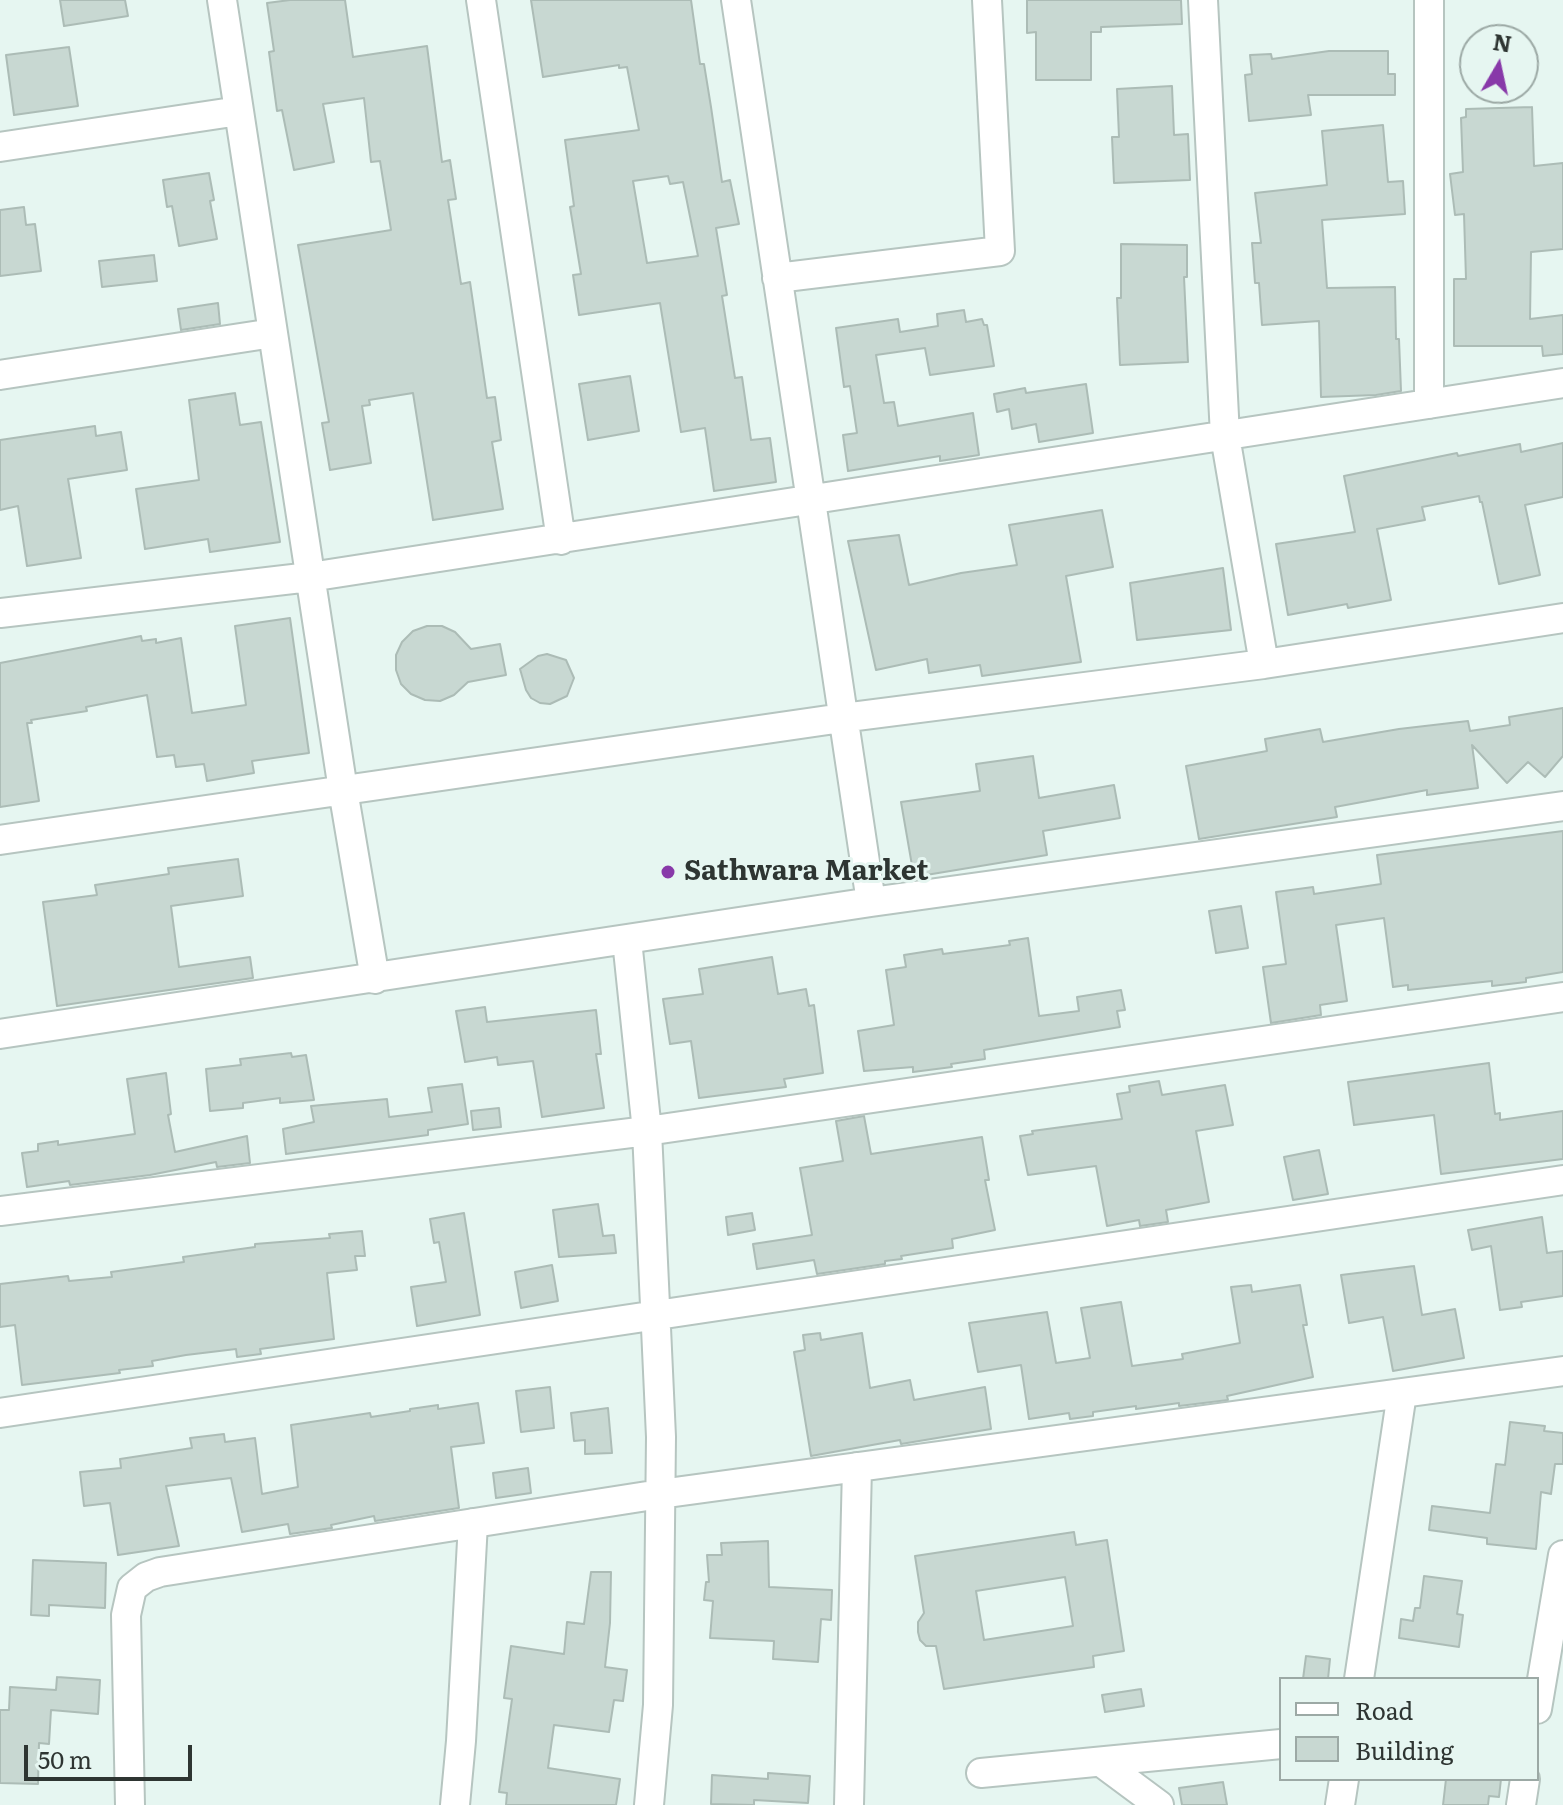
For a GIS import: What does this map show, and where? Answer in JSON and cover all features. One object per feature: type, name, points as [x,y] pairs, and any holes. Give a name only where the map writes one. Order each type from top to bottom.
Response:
[{"type":"street","points":[[222,0],[343,790],[375,979]]},
{"type":"street","points":[[481,0],[561,540]]},
{"type":"street","points":[[736,0],[871,902]]},
{"type":"street","points":[[777,278],[1000,251],[987,0]]},
{"type":"street","points":[[1203,0],[1225,436],[1264,664]]},
{"type":"street","points":[[1429,0],[1429,404]]},
{"type":"street","points":[[0,147],[239,111]]},
{"type":"street","points":[[0,375],[273,333]]},
{"type":"street","points":[[0,613],[310,577],[1563,383]]},
{"type":"street","points":[[0,840],[842,718],[1264,664],[1563,618]]},
{"type":"street","points":[[0,1034],[871,902],[1563,806]]},
{"type":"street","points":[[627,940],[647,1131],[657,1314],[660,1494],[658,1705],[649,1805]]},
{"type":"street","points":[[0,1211],[647,1131],[1563,997]]},
{"type":"street","points":[[0,1413],[1563,1180]]},
{"type":"street","points":[[130,1805],[126,1615],[132,1588],[160,1572],[660,1494],[1563,1371]]},
{"type":"street","points":[[1359,1677],[1402,1393]]},
{"type":"street","points":[[849,1805],[857,1467]]},
{"type":"street","points":[[455,1805],[473,1523]]},
{"type":"street","points":[[1539,1697],[1563,1555]]},
{"type":"street","points":[[981,1773],[1279,1744]]},
{"type":"street","points":[[1101,1762],[1159,1805]]},
{"type":"street","points":[[1340,1805],[1344,1781]]},
{"type":"street","points":[[1521,1805],[1525,1781]]},
{"type":"building","points":[[60,0],[125,0],[128,16],[64,26]]},
{"type":"building","points":[[345,0],[353,57],[427,46],[442,162],[450,160],[456,199],[448,200],[461,284],[470,282],[487,398],[495,397],[501,440],[492,442],[503,509],[433,520],[413,393],[369,400],[370,405],[362,406],[371,463],[330,470],[322,423],[329,422],[298,245],[391,230],[380,161],[371,162],[364,98],[323,104],[334,162],[294,170],[282,110],[277,111],[269,52],[274,51],[267,3]]},
{"type":"building","points":[[531,0],[691,0],[722,182],[730,180],[739,224],[716,228],[727,295],[722,296],[735,378],[742,377],[751,440],[770,438],[776,482],[714,491],[705,428],[681,432],[660,303],[579,315],[573,275],[581,274],[570,207],[574,206],[565,140],[639,130],[627,67],[619,68],[619,65],[543,77]],"holes":[[[668,176],[670,184],[683,182],[698,256],[647,263],[633,181]]]},
{"type":"building","points":[[1027,0],[1181,0],[1182,24],[1101,27],[1101,32],[1091,32],[1091,80],[1036,80],[1036,32],[1027,33]]},
{"type":"building","points":[[69,47],[78,106],[14,115],[6,55]]},
{"type":"building","points":[[1329,51],[1388,51],[1388,74],[1395,74],[1395,95],[1308,95],[1311,115],[1249,121],[1245,75],[1252,74],[1250,55],[1271,54],[1272,59]]},
{"type":"building","points":[[1172,86],[1174,135],[1188,134],[1190,180],[1114,183],[1112,137],[1119,137],[1117,89]]},
{"type":"building","points":[[1532,107],[1534,166],[1563,163],[1563,249],[1531,252],[1530,319],[1563,315],[1563,354],[1543,356],[1542,346],[1454,346],[1454,279],[1466,279],[1464,214],[1455,215],[1450,174],[1463,172],[1461,118],[1466,117],[1466,109]]},
{"type":"building","points":[[1383,125],[1388,182],[1403,181],[1405,214],[1322,220],[1327,288],[1395,287],[1401,391],[1321,397],[1319,321],[1262,325],[1252,243],[1261,243],[1255,193],[1327,185],[1322,131]]},
{"type":"building","points":[[209,173],[217,239],[179,246],[172,206],[167,207],[163,180]]},
{"type":"building","points":[[24,207],[26,225],[35,224],[41,271],[0,276],[0,210]]},
{"type":"building","points":[[1121,244],[1187,245],[1187,277],[1184,277],[1188,362],[1120,365],[1117,298],[1121,298]]},
{"type":"building","points":[[154,255],[157,281],[102,287],[99,261]]},
{"type":"building","points":[[218,303],[220,324],[181,330],[178,309]]},
{"type":"building","points":[[964,310],[966,322],[982,319],[987,325],[994,366],[930,375],[925,348],[876,355],[884,403],[894,402],[898,426],[973,413],[979,455],[940,461],[940,456],[848,471],[843,435],[857,433],[850,386],[844,387],[836,328],[898,319],[900,332],[938,326],[937,314]]},
{"type":"building","points":[[630,376],[639,431],[588,440],[579,384]]},
{"type":"building","points":[[1086,384],[1093,433],[1039,442],[1036,424],[1012,429],[1009,409],[997,412],[994,394],[1025,388],[1026,393]]},
{"type":"building","points":[[235,393],[240,425],[261,422],[280,542],[210,552],[208,539],[145,549],[136,489],[199,480],[189,400]]},
{"type":"building","points":[[95,426],[96,436],[121,432],[127,470],[68,479],[81,558],[27,566],[18,506],[0,510],[0,440]]},
{"type":"building","points":[[1563,443],[1563,497],[1525,505],[1540,575],[1499,584],[1479,496],[1422,507],[1425,520],[1377,529],[1391,600],[1288,615],[1276,544],[1355,532],[1344,476],[1457,453],[1458,456],[1520,444],[1521,452]]},
{"type":"building","points":[[1102,510],[1113,567],[1066,576],[1081,662],[982,676],[980,665],[929,673],[927,659],[876,670],[848,541],[899,535],[909,585],[1017,565],[1009,525]]},
{"type":"building","points":[[1223,568],[1231,630],[1137,640],[1130,583]]},
{"type":"building","points":[[290,618],[309,753],[252,761],[254,773],[207,781],[204,764],[176,767],[174,755],[157,757],[147,695],[27,723],[39,801],[0,807],[0,663],[141,636],[142,641],[156,639],[156,643],[181,638],[192,713],[246,705],[235,626]]},
{"type":"building","points":[[427,626],[442,626],[455,632],[471,649],[500,644],[506,675],[468,682],[454,695],[440,701],[425,700],[411,694],[401,684],[396,670],[396,655],[402,642],[413,631]]},
{"type":"building","points":[[547,654],[566,660],[574,678],[567,696],[550,704],[531,698],[520,669],[538,656]]},
{"type":"building","points":[[1563,708],[1563,756],[1545,777],[1528,762],[1507,783],[1472,745],[1478,788],[1427,795],[1427,790],[1335,807],[1337,817],[1199,839],[1186,766],[1267,751],[1265,739],[1320,729],[1323,742],[1468,721],[1470,731],[1510,725],[1509,717]]},
{"type":"building","points":[[1033,756],[1039,798],[1114,785],[1120,818],[1043,831],[1047,855],[914,877],[901,802],[980,791],[976,764]]},
{"type":"building","points":[[1563,831],[1563,972],[1526,978],[1526,982],[1492,986],[1492,981],[1408,990],[1408,985],[1393,987],[1384,918],[1336,925],[1347,1001],[1320,1005],[1321,1015],[1271,1023],[1263,967],[1286,964],[1276,892],[1313,887],[1314,894],[1381,884],[1377,855]]},
{"type":"building","points":[[238,859],[243,896],[171,906],[179,967],[250,957],[253,978],[57,1006],[43,902],[97,895],[95,885],[169,874],[168,868]]},
{"type":"building","points":[[1241,906],[1248,948],[1216,953],[1209,911]]},
{"type":"building","points":[[1028,938],[1039,1016],[1079,1011],[1077,997],[1121,990],[1125,1010],[1117,1011],[1120,1027],[984,1050],[985,1059],[951,1064],[952,1067],[913,1072],[913,1067],[864,1071],[858,1031],[894,1025],[886,970],[906,967],[904,955],[942,949],[943,954],[1010,945],[1009,941]]},
{"type":"building","points":[[772,957],[778,994],[806,989],[809,1006],[814,1005],[823,1073],[784,1079],[786,1087],[699,1098],[691,1041],[670,1044],[663,999],[703,994],[699,969]]},
{"type":"building","points":[[485,1007],[487,1022],[596,1010],[601,1054],[596,1054],[604,1108],[542,1117],[533,1061],[498,1065],[497,1057],[465,1062],[456,1011]]},
{"type":"building","points":[[291,1053],[292,1057],[306,1055],[314,1100],[280,1103],[280,1098],[243,1103],[243,1108],[210,1111],[206,1069],[241,1065],[240,1059]]},
{"type":"building","points":[[1489,1063],[1495,1114],[1500,1113],[1500,1120],[1563,1111],[1563,1159],[1441,1174],[1434,1115],[1354,1125],[1348,1082]]},
{"type":"building","points":[[166,1073],[171,1114],[168,1115],[175,1152],[247,1136],[250,1163],[217,1167],[216,1162],[150,1175],[27,1187],[22,1153],[38,1151],[38,1144],[58,1141],[58,1145],[135,1134],[127,1079]]},
{"type":"building","points":[[1159,1081],[1162,1095],[1225,1085],[1233,1125],[1196,1131],[1209,1202],[1166,1210],[1168,1222],[1140,1226],[1139,1220],[1107,1226],[1096,1166],[1028,1175],[1020,1136],[1033,1134],[1032,1131],[1122,1119],[1117,1094],[1130,1092],[1129,1086]]},
{"type":"building","points":[[462,1084],[468,1124],[428,1130],[428,1135],[286,1154],[283,1129],[314,1122],[311,1106],[387,1099],[389,1117],[432,1112],[428,1088]]},
{"type":"building","points":[[499,1108],[501,1127],[473,1130],[471,1111]]},
{"type":"building","points":[[864,1116],[871,1154],[982,1137],[989,1180],[985,1180],[995,1230],[952,1239],[953,1248],[901,1256],[902,1259],[885,1261],[885,1264],[817,1274],[814,1260],[757,1269],[753,1244],[812,1235],[800,1168],[843,1161],[836,1121]]},
{"type":"building","points":[[1319,1150],[1328,1194],[1293,1200],[1284,1157]]},
{"type":"building","points":[[598,1204],[603,1236],[614,1235],[616,1253],[559,1257],[553,1210]]},
{"type":"building","points":[[464,1213],[480,1315],[417,1326],[411,1287],[446,1282],[439,1242],[434,1243],[430,1219]]},
{"type":"building","points":[[752,1213],[755,1230],[728,1235],[726,1217]]},
{"type":"building","points":[[1542,1217],[1547,1253],[1563,1251],[1563,1296],[1521,1302],[1522,1307],[1500,1310],[1491,1246],[1472,1250],[1468,1230]]},
{"type":"building","points":[[362,1231],[365,1256],[355,1256],[357,1270],[327,1273],[334,1339],[260,1349],[261,1354],[237,1357],[236,1349],[186,1355],[152,1361],[153,1366],[119,1370],[120,1373],[22,1385],[15,1325],[0,1327],[0,1284],[68,1276],[69,1281],[112,1277],[111,1272],[184,1262],[183,1257],[255,1247],[255,1244],[330,1238],[329,1234]]},
{"type":"building","points":[[552,1265],[558,1301],[521,1308],[515,1272]]},
{"type":"building","points":[[1414,1266],[1422,1315],[1455,1309],[1464,1358],[1393,1371],[1383,1317],[1349,1323],[1341,1275]]},
{"type":"building","points":[[1251,1285],[1252,1292],[1300,1285],[1307,1325],[1303,1325],[1313,1377],[1227,1396],[1228,1400],[1136,1409],[1136,1406],[1093,1412],[1093,1416],[1070,1419],[1069,1413],[1029,1419],[1021,1365],[978,1372],[969,1323],[1047,1312],[1056,1363],[1090,1358],[1081,1308],[1121,1302],[1132,1366],[1183,1359],[1182,1354],[1240,1343],[1231,1287]]},
{"type":"building","points":[[820,1333],[821,1340],[862,1333],[870,1388],[910,1380],[914,1400],[985,1387],[991,1429],[901,1444],[900,1440],[811,1456],[794,1352],[805,1350],[803,1335]]},
{"type":"building","points":[[550,1387],[554,1428],[521,1432],[516,1391]]},
{"type":"building","points":[[478,1403],[484,1443],[451,1447],[459,1508],[375,1521],[374,1516],[331,1525],[332,1528],[290,1534],[288,1524],[242,1532],[231,1478],[166,1486],[179,1546],[118,1555],[110,1503],[84,1506],[80,1472],[121,1468],[120,1459],[192,1448],[190,1438],[224,1434],[225,1442],[255,1438],[262,1494],[298,1487],[291,1425],[370,1413],[371,1417],[438,1405],[438,1409]]},
{"type":"building","points":[[608,1408],[612,1453],[585,1454],[585,1440],[574,1441],[571,1413]]},
{"type":"building","points":[[1510,1422],[1545,1426],[1544,1431],[1563,1433],[1563,1464],[1555,1464],[1551,1494],[1541,1492],[1536,1549],[1487,1544],[1487,1538],[1429,1530],[1432,1506],[1490,1513],[1496,1464],[1505,1465]]},
{"type":"building","points":[[528,1468],[531,1493],[496,1498],[493,1473]]},
{"type":"building","points":[[1074,1532],[1076,1545],[1107,1540],[1124,1651],[1093,1656],[1094,1667],[944,1689],[936,1646],[926,1646],[918,1632],[918,1622],[924,1613],[915,1556]],"holes":[[[1065,1577],[1073,1626],[984,1640],[976,1591]]]},
{"type":"building","points":[[768,1541],[769,1587],[832,1590],[831,1620],[821,1619],[818,1662],[773,1659],[774,1641],[710,1638],[713,1601],[704,1600],[706,1582],[709,1582],[707,1555],[722,1555],[721,1543]]},
{"type":"building","points":[[33,1560],[106,1563],[105,1608],[49,1605],[49,1616],[31,1615]]},
{"type":"building","points":[[591,1572],[611,1572],[605,1667],[627,1670],[623,1701],[614,1700],[609,1732],[554,1725],[548,1768],[620,1779],[616,1805],[506,1805],[507,1793],[499,1792],[512,1699],[504,1698],[511,1646],[564,1654],[567,1622],[584,1624]]},
{"type":"building","points":[[1424,1576],[1462,1581],[1457,1614],[1463,1615],[1459,1647],[1399,1638],[1401,1619],[1413,1621],[1415,1608],[1420,1608]]},
{"type":"building","points":[[1306,1656],[1330,1659],[1328,1677],[1303,1677]]},
{"type":"building","points":[[57,1677],[100,1680],[98,1714],[51,1710],[49,1744],[39,1743],[38,1784],[0,1783],[0,1710],[9,1710],[10,1687],[56,1690]]},
{"type":"building","points":[[1141,1689],[1144,1706],[1105,1712],[1102,1695]]},
{"type":"building","points":[[768,1773],[810,1776],[808,1803],[754,1800],[754,1805],[711,1804],[712,1775],[768,1779]]},
{"type":"building","points":[[1446,1781],[1501,1781],[1499,1797],[1489,1796],[1488,1805],[1443,1805]]},
{"type":"building","points":[[1223,1782],[1227,1805],[1182,1805],[1179,1788]]},
{"type":"place","name":"Sathwara Market","points":[[668,872]]}]
